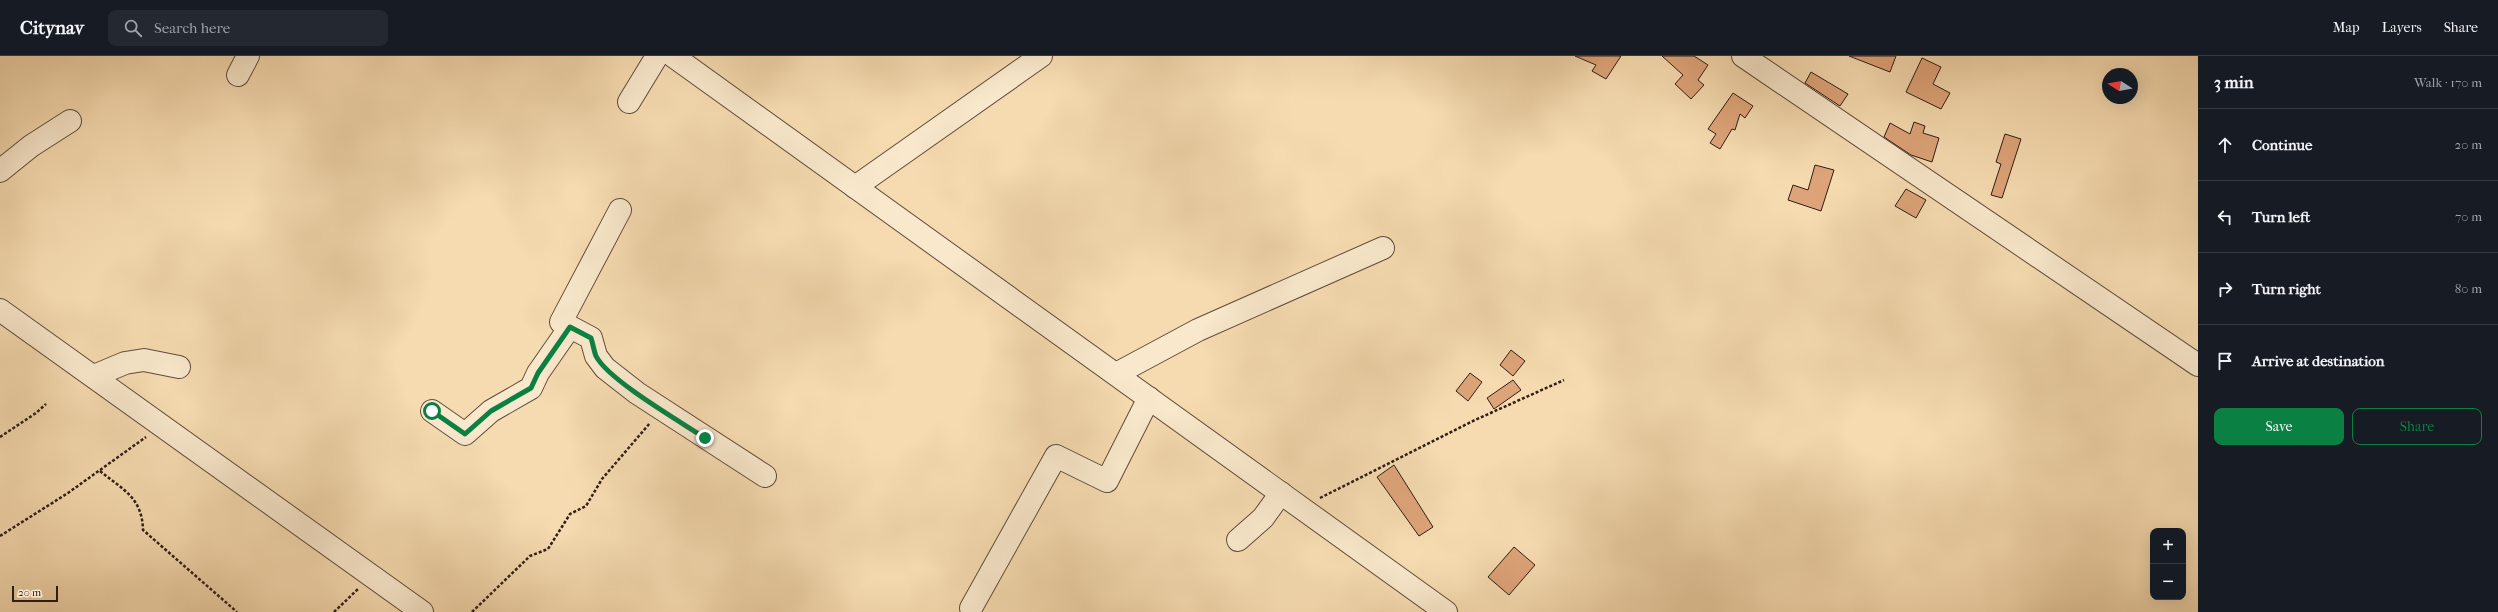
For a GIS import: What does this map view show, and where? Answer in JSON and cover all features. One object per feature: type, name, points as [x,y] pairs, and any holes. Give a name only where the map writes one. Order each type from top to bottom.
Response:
[{"type":"street","points":[[238,75],[248,56]]},
{"type":"street","points":[[629,102],[657,56]]},
{"type":"street","points":[[673,56],[1446,612]]},
{"type":"street","points":[[855,187],[1041,56]]},
{"type":"street","points":[[1743,56],[2198,365]]},
{"type":"street","points":[[0,171],[30,146],[70,121]]},
{"type":"street","points":[[620,210],[561,322],[591,338],[596,356],[605,368],[662,409],[765,476]]},
{"type":"street","points":[[1116,374],[1198,330],[1383,248]]},
{"type":"street","points":[[0,310],[422,612]]},
{"type":"street","points":[[432,411],[465,434],[491,411],[531,388],[538,373],[570,327]]},
{"type":"street","points":[[94,376],[125,363],[144,360],[179,367]]},
{"type":"street","points":[[971,608],[1056,456],[1107,481],[1149,398]]},
{"type":"street","points":[[1238,540],[1263,518],[1281,494]]},
{"type":"path","points":[[1301,508],[1468,424],[1564,380]]},
{"type":"path","points":[[0,437],[36,413],[46,404]]},
{"type":"path","points":[[472,612],[530,556],[548,549],[570,514],[586,506],[602,479],[662,409]]},
{"type":"path","points":[[0,536],[100,471],[162,425]]},
{"type":"path","points":[[100,471],[136,499],[143,515],[143,530],[237,612]]},
{"type":"path","points":[[334,612],[372,576]]},
{"type":"building","points":[[1575,56],[1621,56],[1606,79],[1592,71],[1596,65]]},
{"type":"building","points":[[1662,56],[1694,56],[1708,65],[1698,80],[1704,85],[1691,99],[1675,84],[1683,75]]},
{"type":"building","points":[[1849,56],[1896,56],[1890,72]]},
{"type":"building","points":[[1922,58],[1941,67],[1933,84],[1950,93],[1941,109],[1906,92]]},
{"type":"building","points":[[1811,72],[1848,94],[1840,106],[1805,83]]},
{"type":"building","points":[[1733,93],[1753,106],[1745,118],[1740,114],[1735,130],[1732,129],[1720,149],[1710,143],[1716,134],[1708,129]]},
{"type":"building","points":[[1914,122],[1925,126],[1923,133],[1939,138],[1932,162],[1911,155],[1884,137],[1890,123],[1910,134]]},
{"type":"building","points":[[2005,134],[2021,139],[2002,198],[1991,195],[2001,164],[1996,162]]},
{"type":"building","points":[[1815,165],[1834,170],[1821,211],[1788,200],[1793,185],[1808,190]]},
{"type":"building","points":[[1906,189],[1926,200],[1916,218],[1895,206]]},
{"type":"building","points":[[1511,350],[1525,361],[1513,376],[1500,365]]},
{"type":"building","points":[[1470,373],[1482,382],[1468,401],[1456,391]]},
{"type":"building","points":[[1513,380],[1521,390],[1494,409],[1487,398]]},
{"type":"building","points":[[1394,465],[1433,527],[1419,536],[1377,477]]},
{"type":"building","points":[[1514,547],[1535,565],[1509,595],[1488,577]]},
{"type":"route","points":[[432,411],[465,434],[491,411],[509,399],[531,388],[538,373],[570,327],[591,338],[596,356],[605,368],[637,393],[705,438]]}]
